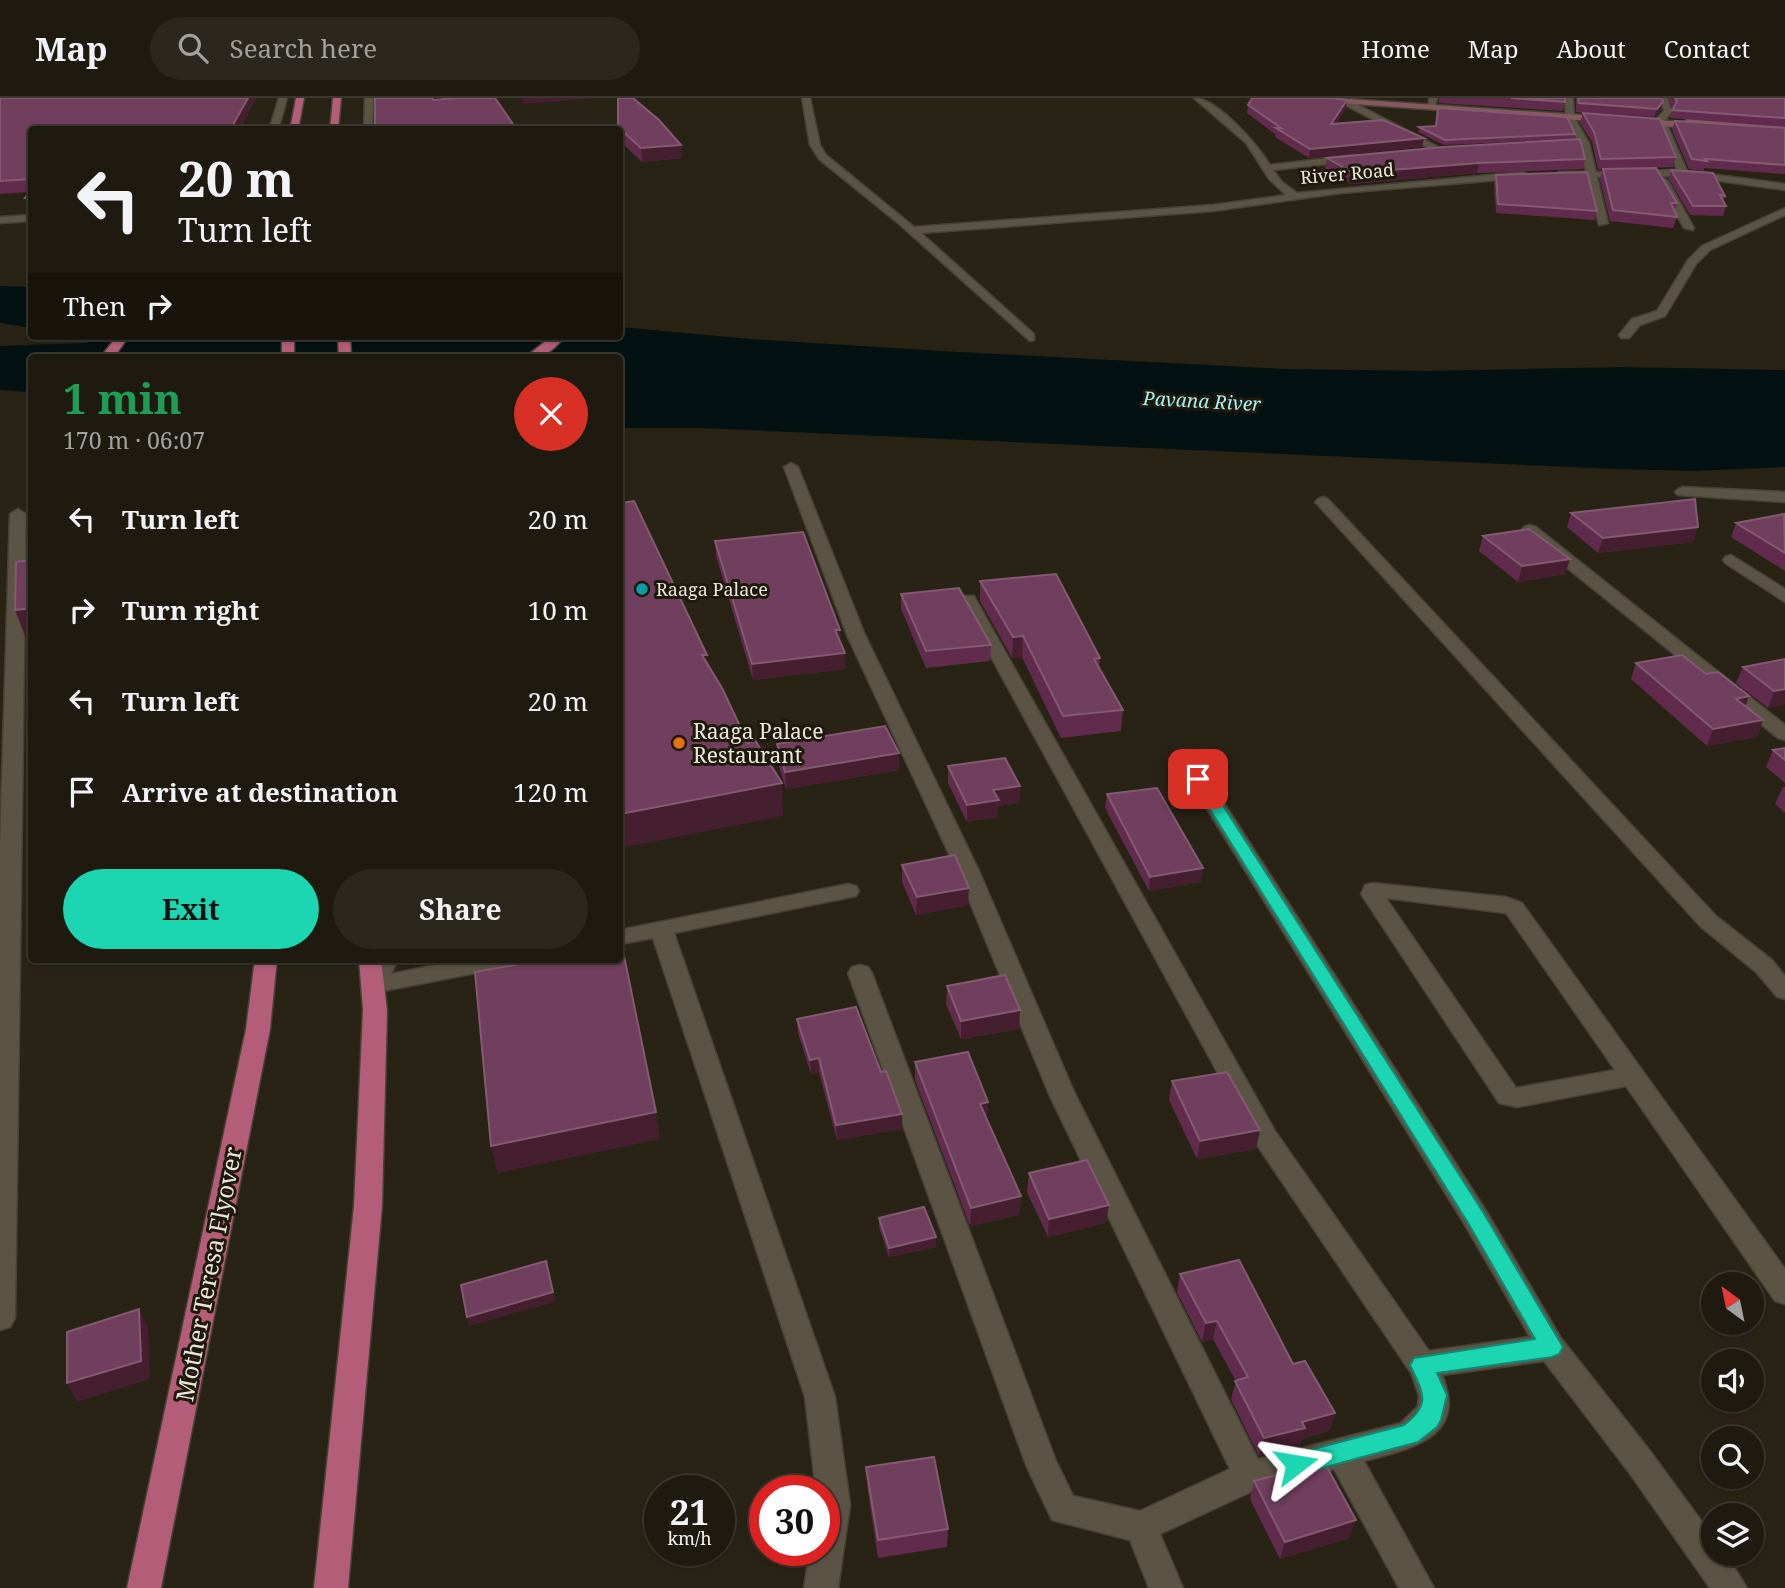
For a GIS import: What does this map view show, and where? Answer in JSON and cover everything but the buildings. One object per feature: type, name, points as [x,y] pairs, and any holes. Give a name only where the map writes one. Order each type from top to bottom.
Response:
[{"type":"main road","points":[[295,126],[300,98]]},
{"type":"main road","points":[[334,126],[337,98]]},
{"type":"main road","points":[[1298,98],[1785,130]]},
{"type":"main road","points":[[1364,101],[1432,101],[1570,115]]},
{"type":"main road","points":[[109,354],[120,340]]},
{"type":"main road","points":[[538,354],[555,340]]},
{"type":"main road","name":"Mother Teresa Flyover","points":[[144,1588],[258,1029],[266,963]]},
{"type":"main road","points":[[331,1588],[369,1206],[372,972]]},
{"type":"street","points":[[274,126],[283,98]]},
{"type":"street","points":[[368,126],[369,98]]},
{"type":"street","points":[[806,98],[814,145],[822,157],[912,230],[1030,337]]},
{"type":"street","points":[[1198,98],[1248,139],[1260,153],[1273,181],[1293,195]]},
{"type":"street","points":[[1569,98],[1570,115],[1592,174],[1603,223]]},
{"type":"street","points":[[1663,98],[1668,112],[1661,121],[1683,173]]},
{"type":"street","points":[[1345,100],[1466,164]]},
{"type":"street","points":[[1415,153],[1468,149]]},
{"type":"street","points":[[1266,168],[1361,158]]},
{"type":"street","points":[[1307,162],[1353,189]]},
{"type":"street","points":[[1478,171],[1490,177]]},
{"type":"street","points":[[1543,175],[1683,173],[1785,187]]},
{"type":"street","points":[[1658,174],[1689,229]]},
{"type":"street","name":"River Road","points":[[912,230],[1213,208],[1293,195],[1531,175]]},
{"type":"street","points":[[1625,335],[1636,322],[1661,313],[1692,262],[1706,248],[1785,211]]},
{"type":"street","points":[[0,220],[28,218]]},
{"type":"street","points":[[791,467],[856,635],[968,871],[1062,1094],[1250,1476]]},
{"type":"street","points":[[1683,492],[1785,497]]},
{"type":"street","points":[[1323,502],[1708,921],[1764,966],[1785,991]]},
{"type":"street","points":[[0,1318],[18,514]]},
{"type":"street","points":[[1530,530],[1785,734]]},
{"type":"street","points":[[1731,560],[1785,597]]},
{"type":"street","points":[[860,973],[1042,1465],[1063,1510],[1141,1527],[1250,1476],[1410,1435],[1429,1420],[1436,1395],[1422,1365],[1266,1138],[968,600]]},
{"type":"street","points":[[1184,756],[1475,1217],[1552,1347],[1639,1461],[1730,1588]]},
{"type":"street","points":[[1633,1076],[1517,1098],[1508,1096],[1372,892],[1377,890],[1512,906],[1633,1076],[1785,1292]]},
{"type":"street","points":[[623,936],[848,891]]},
{"type":"street","points":[[660,928],[820,1396],[834,1505],[821,1588]]},
{"type":"street","points":[[372,972],[465,963]]},
{"type":"street","points":[[1422,1365],[1552,1347]]},
{"type":"street","points":[[1342,1452],[1417,1588]]},
{"type":"street","points":[[1141,1527],[1166,1588]]},
{"type":"water","points":[[0,286],[28,287],[28,328],[0,323]]},
{"type":"water","name":"Pavana River","points":[[623,327],[750,339],[1285,369],[1428,371],[1622,367],[1785,370],[1785,467],[1697,471],[1615,469],[701,428],[623,428],[623,354],[28,354],[28,392],[0,390],[0,346],[87,343],[91,340],[623,340]]},
{"type":"place","name":"Raaga Palace","points":[[642,589]]},
{"type":"place","name":"Raaga Palace Restaurant","points":[[679,743]]},
{"type":"route","points":[[1198,779],[1475,1217],[1552,1347],[1422,1365],[1436,1395],[1429,1420],[1410,1435],[1296,1464]]}]
